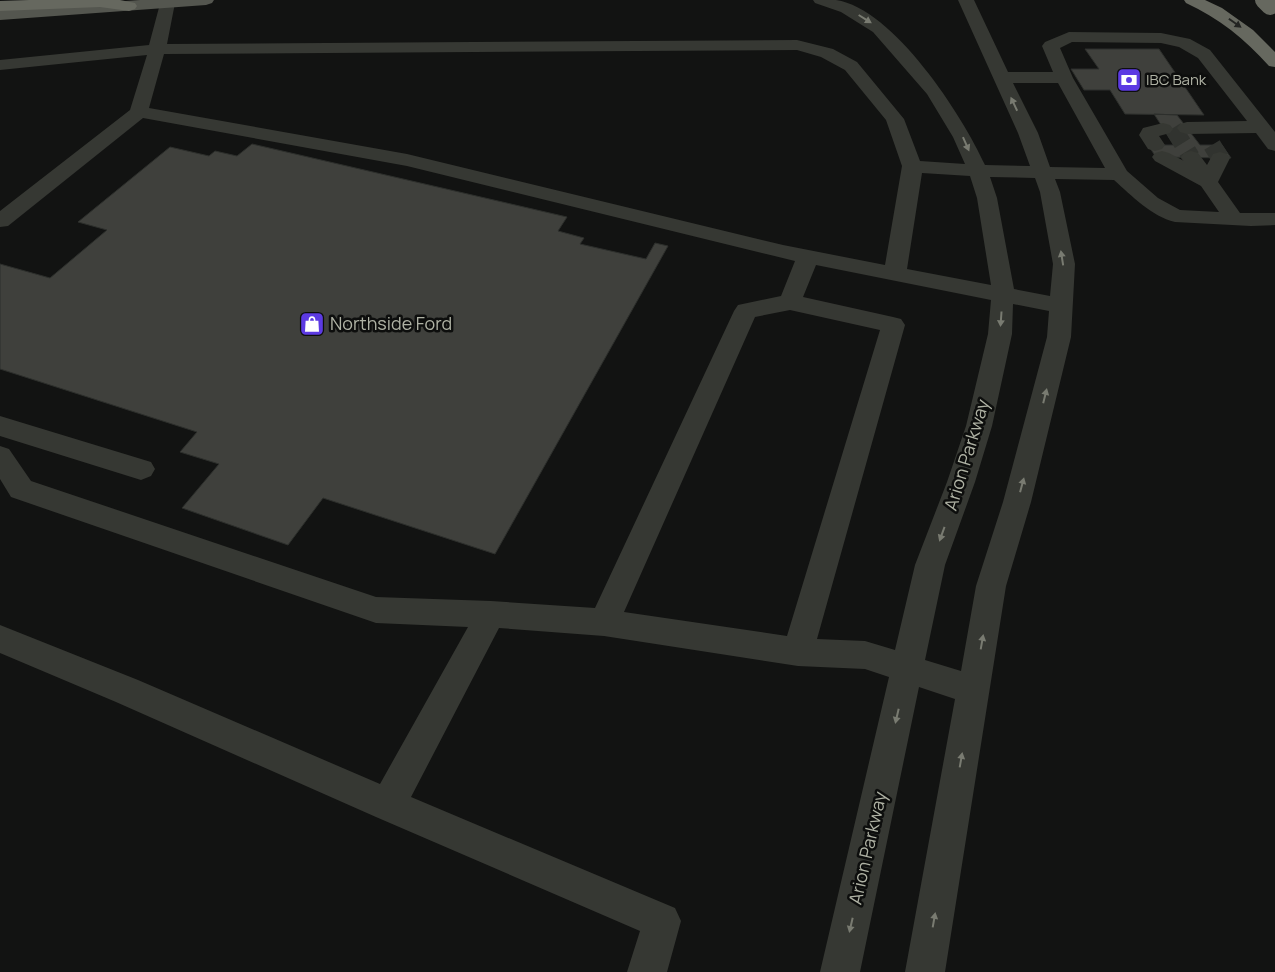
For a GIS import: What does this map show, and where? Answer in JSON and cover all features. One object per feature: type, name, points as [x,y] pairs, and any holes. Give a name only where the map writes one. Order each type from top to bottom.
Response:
[{"type":"highway","points":[[1192,0],[1237,24],[1258,42],[1275,62]]},
{"type":"highway","points":[[1264,0],[1275,11]]},
{"type":"highway","points":[[0,6],[100,2],[129,6]]},
{"type":"main road","points":[[0,15],[206,0]]},
{"type":"street","name":"Arion Parkway","points":[[821,0],[847,9],[879,28],[934,91],[963,137],[978,171],[987,198],[1003,286],[1000,334],[979,426],[961,482],[930,565],[840,972]]},
{"type":"street","points":[[925,972],[991,586],[1017,502],[1059,338],[1064,264],[1050,192],[1028,133],[966,0]]},
{"type":"street","points":[[0,221],[139,112],[157,49],[167,3]]},
{"type":"street","points":[[1275,145],[1204,54],[1184,43],[1161,38],[1069,37],[1051,46],[1064,78],[1120,174],[1151,202],[1175,216],[1275,219]]},
{"type":"street","points":[[0,65],[157,49],[797,45],[827,53],[851,66],[895,119],[912,166],[895,274]]},
{"type":"street","points":[[1002,77],[1064,78]]},
{"type":"street","points":[[139,112],[215,128],[406,160],[808,256],[1061,306]]},
{"type":"street","points":[[1208,182],[1216,151],[1194,128],[1261,127]]},
{"type":"street","points":[[1160,144],[1208,182]]},
{"type":"street","points":[[1191,157],[1234,219]]},
{"type":"street","points":[[912,166],[978,171],[1120,174]]},
{"type":"street","points":[[790,302],[808,256]]},
{"type":"street","points":[[604,622],[746,311],[790,302],[893,325],[798,652]]},
{"type":"street","points":[[0,426],[141,469]]},
{"type":"street","points":[[0,456],[21,489],[376,610],[491,614],[604,622],[798,652],[865,656],[974,690]]},
{"type":"street","points":[[388,805],[491,614]]},
{"type":"street","points":[[0,638],[662,921],[647,972]]},
{"type":"building","name":"IBC Bank","points":[[1085,49],[1159,49],[1204,115],[1125,114],[1110,90],[1084,90],[1071,69],[1099,69]]},
{"type":"building","points":[[1154,114],[1177,115],[1200,145],[1222,145],[1231,158],[1156,157],[1148,145],[1174,145]]},
{"type":"building","name":"Northside Ford","points":[[252,144],[567,217],[558,231],[584,238],[580,244],[646,259],[655,243],[668,246],[495,554],[323,498],[288,545],[182,508],[219,464],[180,452],[197,432],[0,369],[0,264],[50,278],[107,230],[78,222],[170,147],[209,156],[215,151],[237,156]]},
{"type":"tunnel","points":[[1173,128],[1191,157]]},
{"type":"tunnel","points":[[1212,145],[1220,158]]},
{"type":"place","name":"IBC Bank","points":[[1129,80]]},
{"type":"place","name":"Northside Ford","points":[[312,324]]}]
